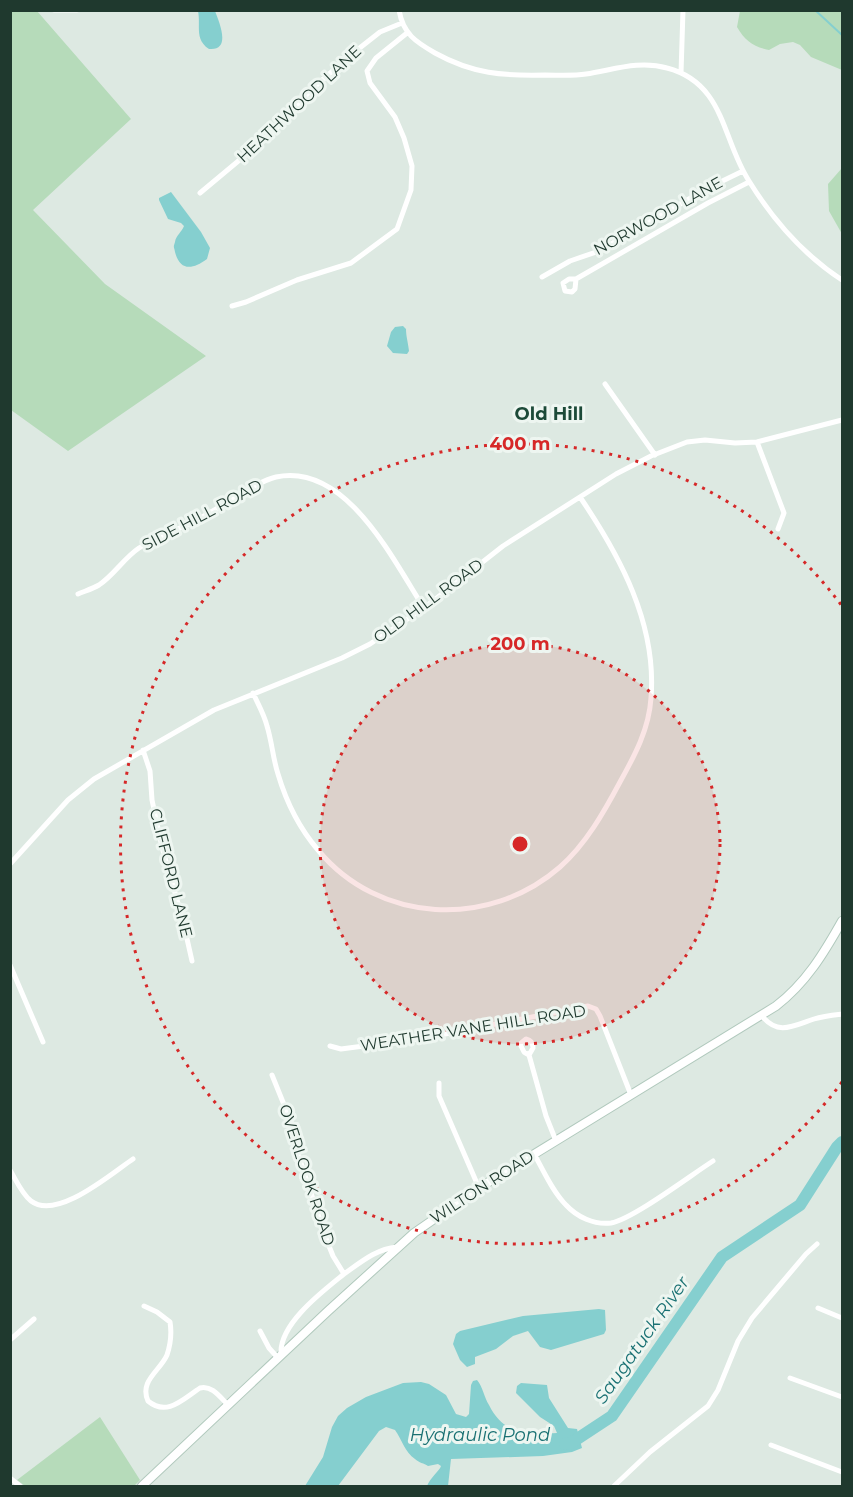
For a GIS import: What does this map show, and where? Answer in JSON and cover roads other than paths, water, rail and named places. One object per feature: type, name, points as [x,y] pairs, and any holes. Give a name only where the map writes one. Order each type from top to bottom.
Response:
[{"type":"main road","name":"WILTON ROAD","points":[[142,1486],[279,1356],[424,1225],[479,1188],[762,1016],[804,980],[843,921]]},
{"type":"street","points":[[54,10],[77,10]]},
{"type":"street","points":[[399,10],[407,33],[415,41],[447,60],[469,69],[497,75],[576,75],[643,65],[667,68],[681,73],[701,88],[715,105],[749,182],[801,247],[843,279]]},
{"type":"street","points":[[681,73],[683,10]]},
{"type":"street","name":"HEATHWOOD LANE","points":[[200,192],[272,133],[312,89],[352,54],[380,32],[402,22]]},
{"type":"street","points":[[232,306],[297,280],[351,263],[397,229],[411,190],[412,166],[404,138],[394,117],[370,83],[367,71],[376,58],[407,33]]},
{"type":"street","name":"NORWOOD LANE","points":[[542,277],[570,261],[598,251],[708,188],[743,171]]},
{"type":"street","points":[[576,279],[749,182]]},
{"type":"street","points":[[605,384],[655,455]]},
{"type":"street","name":"OLD HILL ROAD","points":[[10,864],[75,794],[94,779],[205,714],[352,654],[424,608],[486,558],[607,479],[678,445],[696,441],[758,442],[843,420]]},
{"type":"street","points":[[758,442],[784,513],[778,529]]},
{"type":"street","name":"SIDE HILL ROAD","points":[[78,594],[99,585],[133,552],[142,547],[194,522],[269,479],[293,475],[325,484],[352,506],[373,530],[424,608]]},
{"type":"street","points":[[253,693],[268,728],[279,778],[300,825],[318,850],[349,880],[369,893],[388,901],[422,910],[466,909],[489,905],[526,891],[562,865],[587,835],[604,810],[637,749],[650,709],[652,681],[650,654],[637,605],[628,579],[612,546],[580,496]]},
{"type":"street","name":"CLIFFORD LANE","points":[[143,750],[149,766],[152,800],[162,847],[192,961]]},
{"type":"street","points":[[10,965],[43,1042]]},
{"type":"street","name":"WEATHER VANE HILL ROAD","points":[[330,1046],[341,1049],[416,1040],[588,1006],[596,1009],[600,1016],[631,1095]]},
{"type":"street","points":[[762,1016],[770,1025],[787,1028],[823,1017],[843,1014]]},
{"type":"street","points":[[529,1054],[546,1116],[556,1141]]},
{"type":"street","name":"OVERLOOK ROAD","points":[[272,1075],[291,1122],[296,1148],[327,1241],[344,1274]]},
{"type":"street","points":[[439,1083],[438,1095],[479,1188]]},
{"type":"street","points":[[534,1154],[565,1204],[582,1218],[609,1223],[630,1215],[713,1161]]},
{"type":"street","points":[[10,1170],[31,1201],[48,1206],[91,1190],[133,1159]]},
{"type":"street","points":[[614,1486],[650,1452],[708,1406],[718,1390],[738,1341],[752,1318],[817,1244]]},
{"type":"street","points":[[260,1331],[269,1348],[279,1356],[282,1343],[297,1318],[319,1294],[374,1254],[386,1248],[397,1247]]},
{"type":"street","points":[[144,1306],[170,1322],[172,1335],[163,1362],[147,1384],[145,1390],[148,1401],[160,1407],[171,1407],[205,1387],[212,1389],[228,1405]]},
{"type":"street","points":[[818,1308],[843,1318]]},
{"type":"street","points":[[10,1340],[34,1319]]},
{"type":"street","points":[[790,1378],[843,1397]]},
{"type":"street","points":[[771,1446],[843,1472]]},
{"type":"street","points":[[10,1479],[20,1486]]},
{"type":"water","points":[[198,11],[215,11],[222,35],[222,41],[216,48],[209,49],[201,41]]},
{"type":"water","points":[[171,192],[210,248],[207,259],[192,267],[180,263],[175,252],[176,240],[184,226],[168,219],[159,200]]},
{"type":"water","points":[[403,326],[406,329],[409,351],[407,354],[393,353],[387,346],[395,327]]},
{"type":"water","points":[[605,1310],[606,1330],[604,1334],[551,1350],[540,1347],[528,1331],[513,1336],[496,1349],[475,1357],[475,1364],[467,1367],[460,1360],[453,1344],[456,1334],[460,1331],[523,1316]]},
{"type":"water","name":"Hydraulic Pond","points":[[477,1380],[489,1405],[502,1422],[517,1431],[536,1434],[557,1433],[554,1426],[540,1417],[516,1393],[517,1386],[521,1383],[547,1385],[549,1398],[568,1428],[577,1429],[582,1448],[572,1452],[543,1456],[451,1459],[448,1486],[427,1486],[441,1466],[438,1464],[428,1466],[417,1460],[406,1449],[395,1430],[386,1427],[379,1431],[338,1486],[305,1486],[323,1457],[332,1427],[338,1416],[347,1408],[366,1397],[403,1383],[421,1382],[429,1384],[446,1395],[456,1414],[466,1417],[469,1414],[471,1385]]},
{"type":"waterway","points":[[815,10],[842,35]]},
{"type":"waterway","name":"Saugatuck River","points":[[565,1444],[571,1443],[612,1416],[722,1257],[800,1205],[842,1142]]},
{"type":"district","name":"Old Hill","points":[[549,414]]}]
